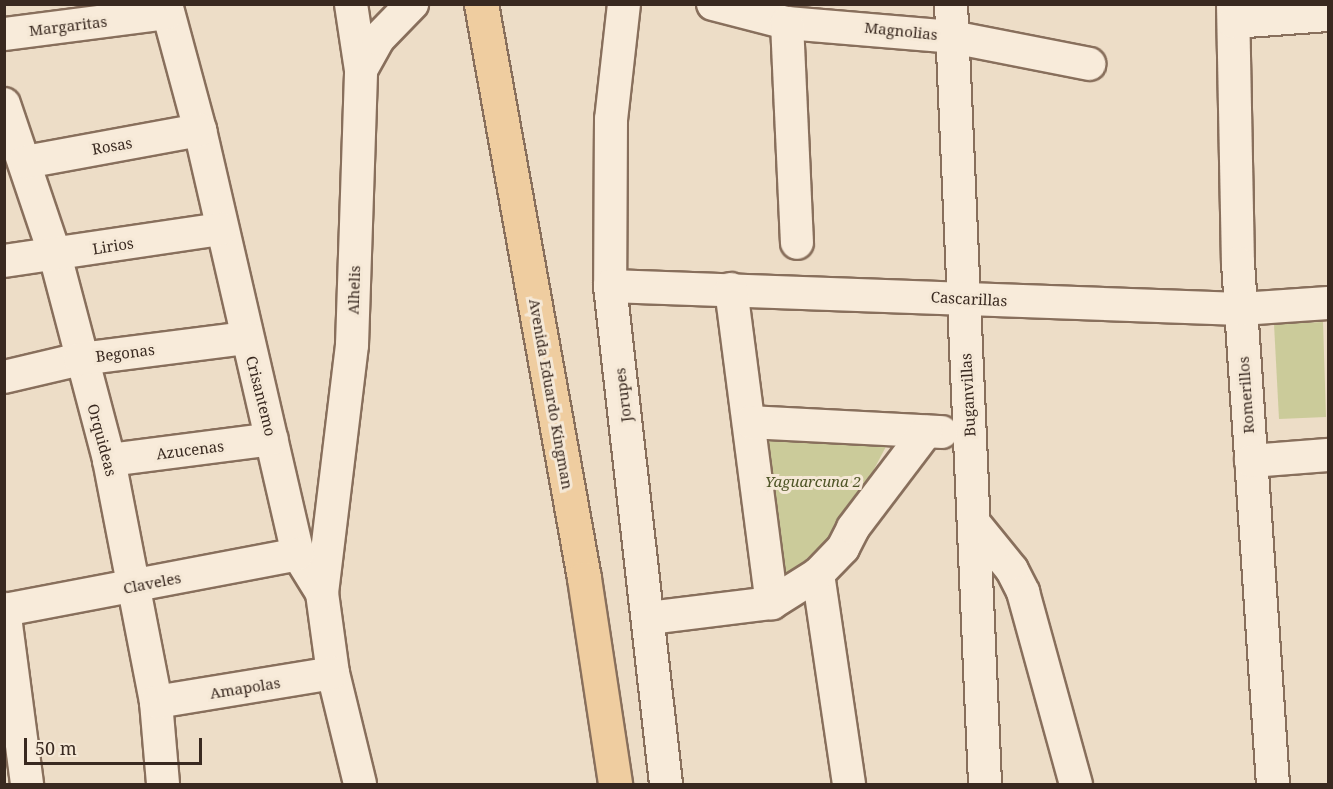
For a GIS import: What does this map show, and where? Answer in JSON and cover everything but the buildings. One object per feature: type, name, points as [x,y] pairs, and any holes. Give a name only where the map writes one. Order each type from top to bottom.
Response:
[{"type":"main road","name":"Avenida Eduardo Kingman","points":[[481,4],[584,578],[615,784]]},
{"type":"street","points":[[351,4],[361,70]]},
{"type":"street","name":"Alhelis","points":[[322,592],[352,345],[361,70],[378,39],[412,4]]},
{"type":"street","name":"Jorupes","points":[[624,4],[611,119],[610,286],[666,784]]},
{"type":"street","name":"Magnolias","points":[[713,4],[787,22],[952,36],[1089,64]]},
{"type":"street","name":"Buganvillas","points":[[951,4],[985,784]]},
{"type":"street","name":"Margaritas","points":[[4,34],[167,9]]},
{"type":"street","name":"Crisantemo","points":[[167,9],[200,130],[298,554],[322,592],[333,673],[358,784]]},
{"type":"street","points":[[1233,13],[1329,15]]},
{"type":"street","name":"Romerillos","points":[[1233,13],[1241,309],[1273,784]]},
{"type":"street","points":[[787,22],[797,243]]},
{"type":"street","name":"Orquideas","points":[[4,104],[55,255],[80,359],[109,460],[156,702],[163,784]]},
{"type":"street","name":"Rosas","points":[[25,162],[200,130]]},
{"type":"street","name":"Lirios","points":[[4,261],[222,229]]},
{"type":"street","name":"Cascarillas","points":[[610,286],[1241,309],[1329,303]]},
{"type":"street","points":[[732,289],[772,603]]},
{"type":"street","name":"Begonas","points":[[4,377],[80,359],[247,338]]},
{"type":"street","points":[[750,423],[970,433]]},
{"type":"street","points":[[649,618],[772,603],[818,574],[843,548],[853,528],[926,432]]},
{"type":"street","name":"Azucenas","points":[[109,460],[272,439]]},
{"type":"street","points":[[1251,461],[1329,455]]},
{"type":"street","points":[[974,523],[1012,570],[1023,592],[1076,784]]},
{"type":"street","name":"Claveles","points":[[5,610],[298,554]]},
{"type":"street","points":[[818,574],[849,784]]},
{"type":"street","points":[[5,610],[27,784]]},
{"type":"street","name":"Amapolas","points":[[156,702],[333,673]]},
{"type":"green space","points":[[1323,322],[1326,417],[1279,419],[1274,324]]},
{"type":"green space","name":"Yaguarcuna 2","points":[[762,438],[890,439],[863,490],[830,538],[779,583]]}]
